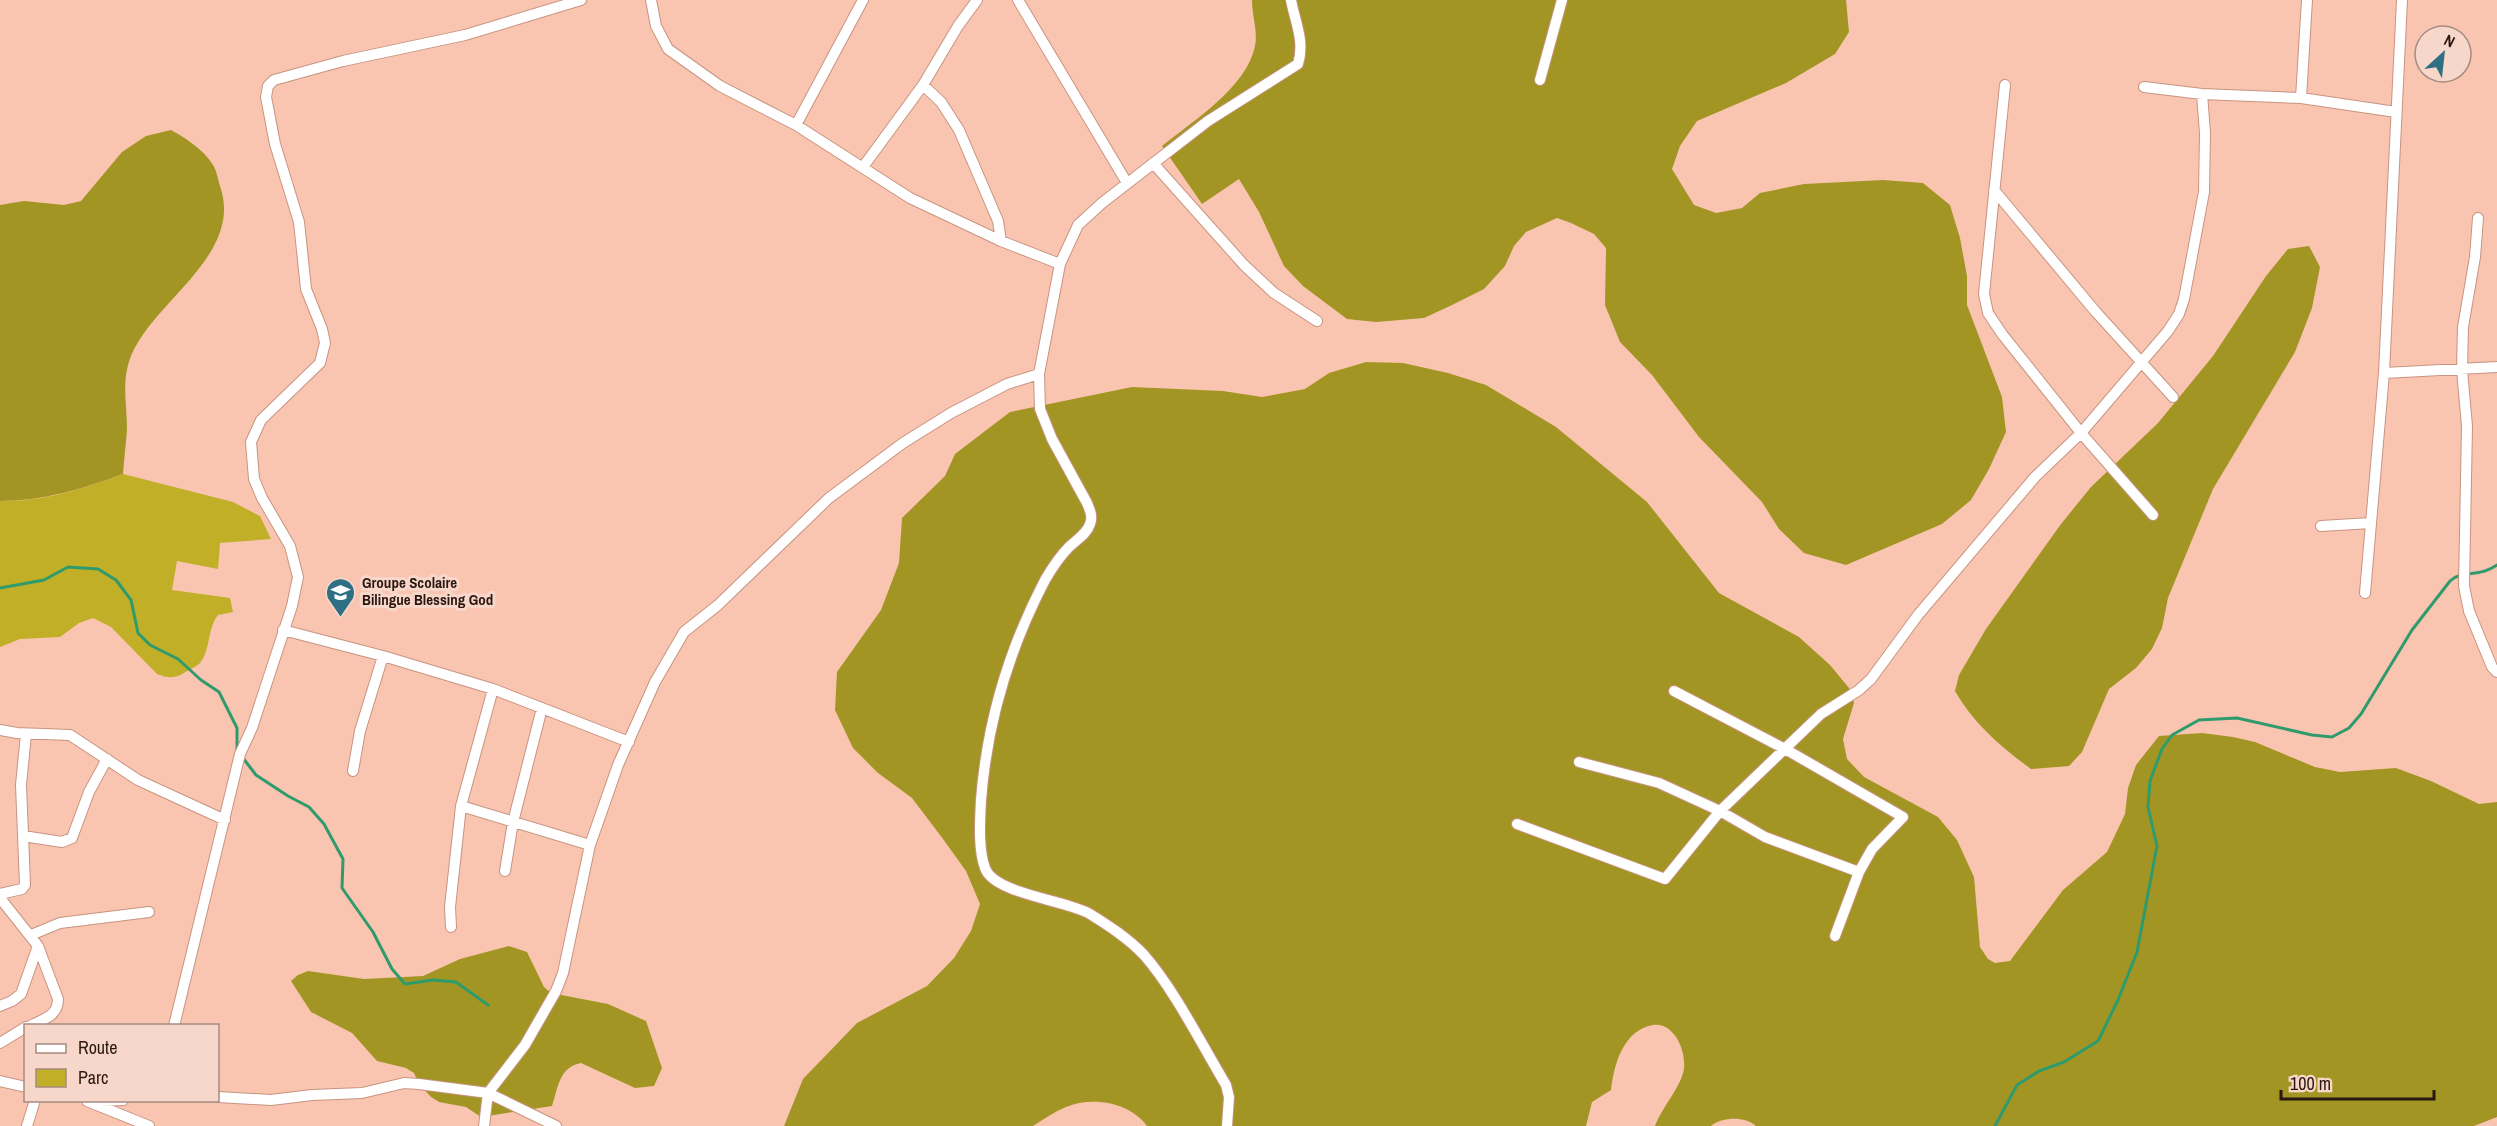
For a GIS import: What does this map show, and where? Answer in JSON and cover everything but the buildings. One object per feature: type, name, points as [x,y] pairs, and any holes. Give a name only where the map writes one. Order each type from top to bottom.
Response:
[{"type":"street","points":[[174,1024],[240,754],[252,728],[292,606],[298,578],[290,546],[262,498],[254,479],[251,442],[261,420],[320,363],[325,343],[322,329],[306,289],[298,222],[276,144],[266,97],[268,86],[274,80],[333,63],[465,36],[580,0]]},
{"type":"street","points":[[651,0],[656,26],[669,49],[720,86],[796,125],[910,198],[1001,241],[1060,264]]},
{"type":"street","points":[[796,125],[863,0]]},
{"type":"street","points":[[863,167],[922,85],[958,26],[977,0]]},
{"type":"street","points":[[1018,0],[1127,183]]},
{"type":"street","points":[[1227,1126],[1229,1097],[1226,1085],[1171,994],[1144,956],[1122,934],[1088,913],[1064,903],[1023,893],[993,880],[985,868],[979,827],[983,770],[994,708],[1032,605],[1052,567],[1090,525],[1092,514],[1052,439],[1040,409],[1039,374],[1060,264],[1071,235],[1078,225],[1127,183],[1208,121],[1298,64],[1302,51],[1301,39],[1291,0]]},
{"type":"street","points":[[1540,80],[1562,0]]},
{"type":"street","points":[[2301,98],[2307,0]]},
{"type":"street","points":[[2365,593],[2384,373],[2402,0]]},
{"type":"street","points":[[922,85],[941,102],[959,130],[998,221],[1001,241]]},
{"type":"street","points":[[2005,85],[1984,294],[1988,313],[2081,433],[2153,515]]},
{"type":"street","points":[[2144,87],[2202,94],[2301,98],[2396,112]]},
{"type":"street","points":[[1517,824],[1665,879],[1720,812],[1821,714],[1859,690],[1871,679],[1917,615],[2028,486],[2081,433],[2141,363],[2179,314],[2188,283],[2204,192],[2205,133],[2202,94]]},
{"type":"street","points":[[1153,163],[1244,265],[1274,293],[1317,321]]},
{"type":"street","points":[[1994,190],[2141,363],[2173,397]]},
{"type":"street","points":[[2478,218],[2475,257],[2463,327],[2462,370],[2467,426],[2464,586],[2469,611],[2492,667],[2497,672]]},
{"type":"street","points":[[2384,373],[2497,367]]},
{"type":"street","points":[[484,1126],[488,1093],[525,1045],[560,982],[590,845],[618,765],[655,682],[684,632],[718,605],[829,498],[903,443],[951,413],[1007,384],[1039,374]]},
{"type":"street","points":[[2321,526],[2371,523]]},
{"type":"street","points":[[283,630],[383,656],[493,689],[629,742]]},
{"type":"street","points":[[353,771],[358,739],[383,656]]},
{"type":"street","points":[[451,927],[450,907],[461,806],[493,689]]},
{"type":"street","points":[[1674,691],[1785,749],[1903,817],[1872,849],[1859,872],[1835,936]]},
{"type":"street","points":[[505,871],[513,822],[542,708]]},
{"type":"street","points":[[0,730],[26,734],[70,735],[138,780],[225,820]]},
{"type":"street","points":[[26,734],[21,785],[25,885],[22,889],[0,896],[38,946],[46,961],[58,999],[58,1005],[50,1016],[32,1024]]},
{"type":"street","points":[[23,836],[62,842],[72,838],[89,792],[107,759]]},
{"type":"street","points":[[1579,762],[1659,783],[1720,812],[1765,837],[1859,872]]},
{"type":"street","points":[[461,806],[590,845]]},
{"type":"street","points":[[31,935],[60,923],[149,912]]},
{"type":"street","points":[[0,1006],[21,994],[38,946]]},
{"type":"street","points":[[0,1043],[24,1028]]},
{"type":"street","points":[[0,1081],[24,1087]]},
{"type":"street","points":[[219,1096],[271,1100],[362,1092],[404,1083],[488,1093],[556,1126]]},
{"type":"street","points":[[27,1126],[35,1102]]},
{"type":"street","points":[[89,1102],[149,1126]]},
{"type":"green space","points":[[123,474],[233,502],[260,516],[271,539],[220,543],[218,569],[177,561],[172,590],[230,598],[233,612],[218,615],[200,663],[174,677],[157,674],[111,627],[93,618],[79,623],[60,637],[20,639],[0,647],[0,501],[47,497]]},
{"type":"shaded area","points":[[1252,0],[1846,0],[1849,32],[1835,54],[1786,83],[1697,121],[1680,146],[1672,169],[1694,205],[1716,213],[1742,208],[1760,193],[1804,184],[1883,180],[1923,183],[1950,205],[1960,238],[1967,276],[1967,305],[2002,397],[2006,432],[1989,469],[1971,500],[1942,524],[1846,565],[1804,553],[1779,529],[1762,502],[1699,437],[1652,375],[1620,342],[1605,305],[1606,248],[1594,234],[1557,218],[1526,232],[1514,246],[1505,266],[1484,289],[1450,306],[1424,318],[1376,322],[1347,319],[1303,286],[1284,266],[1259,212],[1239,179],[1202,204],[1162,146],[1217,102],[1230,89],[1250,61],[1256,35]]},
{"type":"shaded area","points":[[171,130],[205,154],[213,165],[220,186],[224,211],[219,234],[208,255],[142,335],[131,356],[125,383],[127,429],[123,474],[62,493],[32,499],[0,501],[0,205],[24,201],[64,205],[81,201],[122,152],[146,136]]},
{"type":"shaded area","points":[[2309,246],[2320,267],[2312,308],[2295,352],[2213,489],[2168,598],[2162,628],[2152,649],[2136,668],[2109,689],[2082,752],[2069,766],[2031,769],[1999,743],[1970,714],[1955,691],[1959,675],[1986,629],[2061,524],[2091,487],[2158,423],[2213,356],[2266,276],[2288,249]]},
{"type":"shaded area","points":[[1366,362],[1403,363],[1448,373],[1486,385],[1556,427],[1647,502],[1719,593],[1799,637],[1830,665],[1849,688],[1854,703],[1843,739],[1847,759],[1864,777],[1938,817],[1957,840],[1974,877],[1980,947],[1988,959],[1995,963],[2010,961],[2063,890],[2107,852],[2125,814],[2128,788],[2136,765],[2159,736],[2202,733],[2233,737],[2255,742],[2315,767],[2340,772],[2396,768],[2431,781],[2479,804],[2497,802],[2497,1117],[2474,1126],[1756,1126],[1740,1119],[1734,1119],[1721,1121],[1711,1126],[1655,1126],[1680,1082],[1684,1064],[1676,1037],[1666,1028],[1653,1025],[1643,1028],[1627,1041],[1618,1060],[1611,1090],[1592,1102],[1586,1126],[1147,1126],[1131,1111],[1121,1107],[1110,1103],[1087,1102],[1066,1107],[1033,1126],[784,1126],[803,1079],[857,1023],[927,986],[954,958],[971,931],[980,904],[966,871],[943,839],[912,798],[878,773],[853,748],[835,710],[837,672],[881,610],[899,563],[902,518],[945,476],[955,454],[1010,412],[1132,387],[1223,391],[1262,397],[1305,389],[1329,373]]},
{"type":"shaded area","points":[[509,946],[527,952],[544,987],[551,993],[608,1004],[646,1021],[662,1068],[654,1086],[635,1088],[581,1063],[568,1069],[560,1079],[552,1106],[481,1117],[466,1107],[439,1102],[431,1097],[419,1084],[414,1073],[406,1068],[377,1061],[352,1033],[311,1012],[291,981],[308,971],[364,979],[423,976],[460,959]]},
{"type":"waterway","points":[[1995,1126],[2017,1085],[2039,1071],[2064,1062],[2098,1041],[2118,1000],[2137,952],[2157,846],[2148,807],[2150,781],[2162,749],[2172,735],[2199,720],[2237,718],[2312,735],[2332,737],[2349,728],[2361,714],[2412,630],[2450,581],[2460,575],[2484,571],[2497,565]]},
{"type":"waterway","points":[[0,588],[44,580],[68,567],[98,569],[116,580],[131,600],[138,633],[150,645],[178,659],[201,680],[219,692],[237,728],[237,750]]},
{"type":"waterway","points":[[243,758],[256,775],[309,807],[324,824],[343,859],[342,888],[373,932],[392,969],[405,984],[433,980],[456,982],[488,1005]]},
{"type":"place","name":"Groupe Scolaire Bilingue Blessing God","points":[[341,618]]}]
